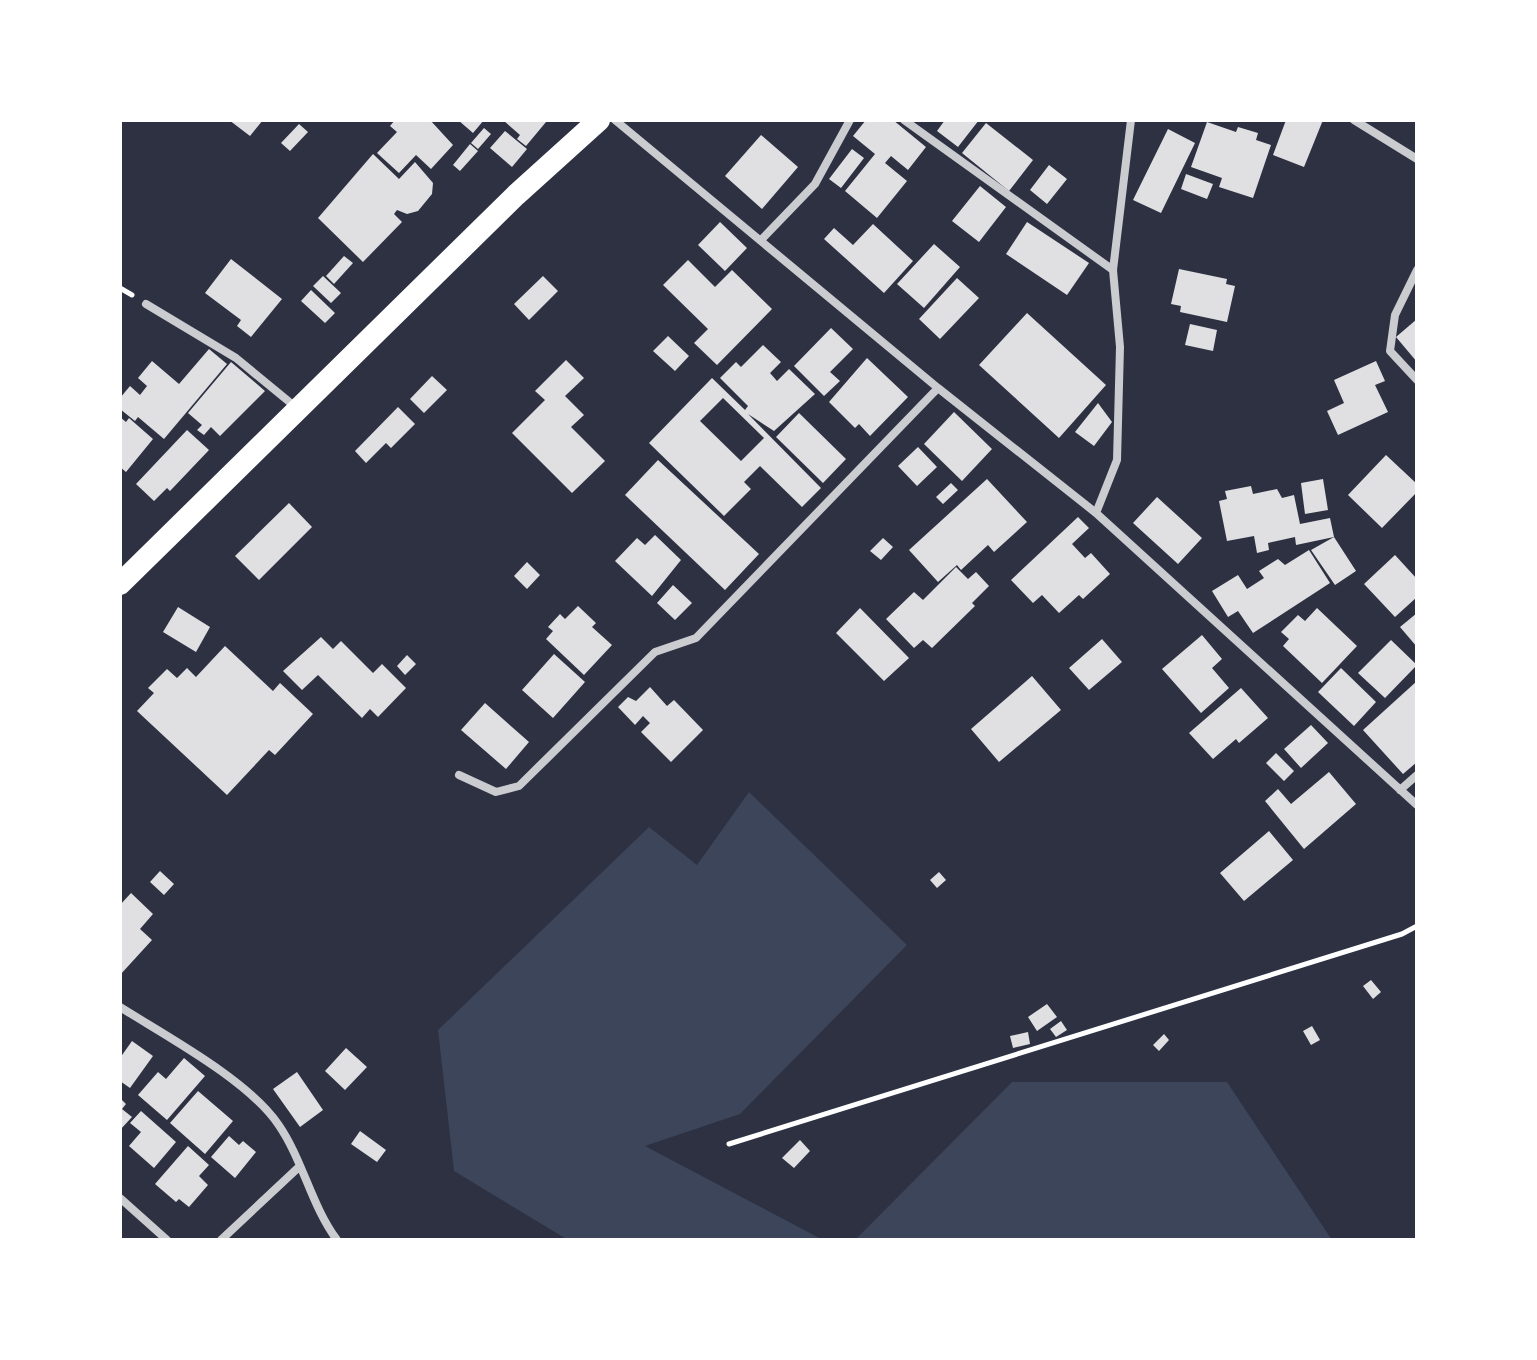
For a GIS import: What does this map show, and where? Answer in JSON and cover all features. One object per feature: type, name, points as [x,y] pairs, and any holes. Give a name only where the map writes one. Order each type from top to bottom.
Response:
[{"type":"highway","points":[[120,584],[516,195],[599,120]]},
{"type":"street","points":[[615,120],[938,388],[1096,513],[1417,805]]},
{"type":"street","points":[[761,240],[815,184],[850,120]]},
{"type":"street","points":[[904,120],[1113,270]]},
{"type":"street","points":[[1096,513],[1117,460],[1120,347],[1113,270],[1131,120]]},
{"type":"street","points":[[1354,120],[1417,159]]},
{"type":"street","points":[[1417,270],[1395,315],[1390,351],[1417,380]]},
{"type":"street","points":[[146,304],[236,358],[299,409]]},
{"type":"street","points":[[459,775],[496,792],[519,786],[655,652],[696,638],[938,388]]},
{"type":"street","points":[[1400,790],[1417,775]]},
{"type":"street","points":[[120,1007],[216,1069],[255,1100],[278,1124],[324,1223],[337,1240]]},
{"type":"street","points":[[221,1240],[300,1166]]},
{"type":"street","points":[[120,1198],[167,1240]]},
{"type":"path","points":[[729,1144],[1402,934],[1417,926]]},
{"type":"shaded area","points":[[749,792],[907,945],[740,1114],[645,1146],[823,1240],[568,1240],[454,1171],[438,1030],[649,827],[697,865]]},
{"type":"shaded area","points":[[1012,1082],[1227,1082],[1332,1240],[855,1240]]},
{"type":"building","points":[[229,120],[263,120],[250,136]]},
{"type":"building","points":[[395,120],[430,120],[453,145],[431,169],[416,155],[399,173],[377,153],[397,132],[390,126]]},
{"type":"building","points":[[458,120],[484,120],[473,133]]},
{"type":"building","points":[[503,120],[546,122],[526,146],[517,139],[520,135]]},
{"type":"building","points":[[866,120],[893,120],[926,147],[908,170],[891,156],[885,163],[907,181],[877,218],[845,191],[875,154],[853,136]]},
{"type":"building","points":[[945,120],[979,120],[958,147],[937,131]]},
{"type":"building","points":[[1286,120],[1323,120],[1304,167],[1273,155]]},
{"type":"building","points":[[1207,122],[1236,132],[1238,127],[1258,133],[1256,140],[1271,145],[1253,198],[1219,187],[1222,178],[1191,167]]},
{"type":"building","points":[[986,123],[1033,160],[1009,191],[962,153]]},
{"type":"building","points":[[299,124],[308,132],[290,151],[281,143]]},
{"type":"building","points":[[484,128],[491,134],[478,149],[471,143]]},
{"type":"building","points":[[1168,129],[1195,143],[1161,213],[1133,200]]},
{"type":"building","points":[[505,131],[527,149],[512,167],[490,148]]},
{"type":"building","points":[[761,135],[798,167],[762,209],[725,176]]},
{"type":"building","points":[[470,144],[478,151],[460,171],[453,165]]},
{"type":"building","points":[[852,149],[864,158],[841,188],[829,179]]},
{"type":"building","points":[[373,154],[399,179],[415,162],[433,183],[432,194],[418,211],[407,214],[397,210],[394,214],[402,222],[363,262],[318,218]]},
{"type":"building","points":[[1049,165],[1067,179],[1047,204],[1030,190]]},
{"type":"building","points":[[1186,174],[1213,184],[1207,199],[1181,189]]},
{"type":"building","points":[[980,186],[1006,207],[979,242],[952,221]]},
{"type":"building","points":[[720,222],[747,248],[725,271],[698,245]]},
{"type":"building","points":[[1027,222],[1089,263],[1067,295],[1006,254]]},
{"type":"building","points":[[873,224],[913,261],[884,293],[824,239],[834,228],[853,245]]},
{"type":"building","points":[[934,244],[960,267],[924,308],[897,284]]},
{"type":"building","points":[[344,256],[353,263],[334,284],[326,276]]},
{"type":"building","points":[[231,259],[282,299],[251,337],[237,326],[241,320],[205,293]]},
{"type":"building","points":[[688,260],[715,287],[732,270],[772,309],[717,365],[694,343],[708,329],[663,285]]},
{"type":"building","points":[[1179,269],[1227,279],[1226,284],[1235,286],[1227,322],[1180,312],[1181,306],[1171,304]]},
{"type":"building","points":[[323,276],[341,293],[331,303],[313,286]]},
{"type":"building","points":[[543,276],[558,291],[529,320],[514,304]]},
{"type":"building","points":[[957,278],[979,298],[940,339],[919,319]]},
{"type":"building","points":[[311,290],[335,313],[325,323],[301,301]]},
{"type":"building","points":[[1027,313],[1106,385],[1059,438],[979,365]]},
{"type":"building","points":[[1417,319],[1417,362],[1396,337]]},
{"type":"building","points":[[1190,324],[1217,330],[1213,351],[1185,345]]},
{"type":"building","points":[[831,328],[853,349],[830,372],[840,381],[824,396],[794,366]]},
{"type":"building","points":[[668,336],[689,356],[675,371],[653,351]]},
{"type":"building","points":[[763,345],[781,362],[770,373],[777,381],[789,369],[815,394],[774,431],[748,414],[821,488],[802,507],[760,466],[744,482],[751,489],[724,516],[649,443],[712,378],[745,410],[748,406],[720,378],[736,362],[741,367]],"holes":[[[723,398],[764,438],[741,461],[700,421]]]},
{"type":"building","points":[[209,349],[227,364],[164,439],[138,417],[135,421],[120,409],[120,398],[130,386],[140,395],[147,386],[138,378],[152,361],[179,384]]},
{"type":"building","points":[[867,358],[908,397],[870,436],[859,424],[855,428],[829,402]]},
{"type":"building","points":[[566,360],[584,378],[565,396],[584,415],[571,427],[605,461],[572,493],[512,433],[545,400],[535,391]]},
{"type":"building","points":[[1376,361],[1385,381],[1375,385],[1388,412],[1338,435],[1327,411],[1344,403],[1334,380]]},
{"type":"building","points":[[231,362],[265,391],[220,436],[211,427],[204,435],[197,430],[202,425],[188,413]]},
{"type":"building","points":[[432,376],[447,390],[424,413],[410,399]]},
{"type":"building","points":[[1098,403],[1112,422],[1094,446],[1075,432]]},
{"type":"building","points":[[398,407],[415,424],[391,448],[386,443],[366,463],[355,451]]},
{"type":"building","points":[[954,412],[992,449],[962,481],[924,444]]},
{"type":"building","points":[[799,413],[846,459],[823,483],[776,437]]},
{"type":"building","points":[[120,417],[126,422],[129,418],[153,439],[126,472],[120,467]]},
{"type":"building","points":[[187,430],[209,450],[170,491],[167,488],[154,501],[136,484]]},
{"type":"building","points":[[918,447],[937,467],[917,486],[898,466]]},
{"type":"building","points":[[1386,455],[1417,484],[1417,492],[1382,528],[1348,495]]},
{"type":"building","points":[[658,460],[759,554],[725,590],[625,495]]},
{"type":"building","points":[[987,479],[1027,522],[994,552],[988,545],[961,570],[957,565],[938,582],[909,550]]},
{"type":"building","points":[[1323,479],[1328,510],[1305,514],[1301,483]]},
{"type":"building","points":[[951,483],[958,490],[943,504],[936,497]]},
{"type":"building","points":[[1251,486],[1253,494],[1277,489],[1282,498],[1294,495],[1300,524],[1330,518],[1334,537],[1296,545],[1295,537],[1268,543],[1269,550],[1257,553],[1254,536],[1227,541],[1219,501],[1227,499],[1225,491]]},
{"type":"building","points":[[1157,497],[1202,538],[1178,564],[1133,523]]},
{"type":"building","points":[[289,503],[312,527],[259,580],[235,556]]},
{"type":"building","points":[[1078,517],[1089,528],[1072,544],[1085,558],[1091,553],[1110,574],[1083,599],[1079,595],[1059,613],[1042,595],[1033,603],[1011,580]]},
{"type":"building","points":[[655,535],[681,560],[652,596],[615,561],[637,538],[645,545]]},
{"type":"building","points":[[1334,537],[1356,571],[1335,585],[1311,550]]},
{"type":"building","points":[[883,538],[893,547],[881,560],[870,551]]},
{"type":"building","points":[[1309,550],[1330,583],[1253,633],[1238,611],[1228,617],[1212,591],[1238,575],[1247,589],[1264,578],[1259,571],[1278,559],[1285,565]]},
{"type":"building","points":[[1395,555],[1417,579],[1417,597],[1395,617],[1364,584]]},
{"type":"building","points":[[527,562],[540,575],[527,589],[514,576]]},
{"type":"building","points":[[956,567],[968,579],[976,572],[989,586],[972,603],[975,606],[932,648],[923,640],[914,648],[886,619],[914,592],[923,600]]},
{"type":"building","points":[[673,585],[692,603],[675,620],[657,603]]},
{"type":"building","points":[[578,606],[596,623],[592,627],[612,645],[584,675],[546,639],[553,631],[548,627],[560,614],[565,619]]},
{"type":"building","points":[[178,607],[210,627],[196,652],[163,632]]},
{"type":"building","points":[[860,608],[909,658],[884,681],[836,633]]},
{"type":"building","points":[[1317,608],[1357,646],[1322,683],[1283,646],[1289,639],[1281,632],[1298,615],[1305,621]]},
{"type":"building","points":[[1417,613],[1417,647],[1400,627]]},
{"type":"building","points":[[1202,635],[1222,659],[1212,668],[1229,688],[1201,713],[1162,669]]},
{"type":"building","points":[[321,637],[333,649],[341,641],[373,673],[382,664],[406,688],[378,717],[370,709],[362,718],[318,675],[302,690],[283,671]]},
{"type":"building","points":[[1102,639],[1122,662],[1089,690],[1069,668]]},
{"type":"building","points":[[1391,640],[1417,665],[1385,698],[1358,673]]},
{"type":"building","points":[[225,646],[273,691],[280,683],[313,714],[275,755],[269,750],[227,795],[137,711],[154,693],[148,688],[167,669],[177,678],[187,668],[196,677]]},
{"type":"building","points":[[554,654],[585,682],[553,718],[522,690]]},
{"type":"building","points":[[407,655],[416,664],[405,675],[397,666]]},
{"type":"building","points":[[1341,668],[1376,702],[1354,726],[1318,692]]},
{"type":"building","points":[[1032,676],[1061,710],[999,762],[971,729]]},
{"type":"building","points":[[1417,681],[1417,762],[1403,774],[1363,730]]},
{"type":"building","points":[[650,687],[667,706],[674,700],[703,730],[671,762],[641,732],[650,723],[643,716],[635,725],[618,707],[628,697],[636,701]]},
{"type":"building","points":[[1241,688],[1268,718],[1239,743],[1236,739],[1213,759],[1189,733]]},
{"type":"building","points":[[485,703],[529,742],[506,769],[461,730]]},
{"type":"building","points":[[1311,725],[1328,743],[1301,768],[1284,749]]},
{"type":"building","points":[[1276,753],[1294,771],[1284,781],[1266,763]]},
{"type":"building","points":[[1329,772],[1356,804],[1304,849],[1265,801],[1278,789],[1291,804]]},
{"type":"building","points":[[1269,831],[1293,860],[1244,901],[1220,873]]},
{"type":"building","points":[[160,871],[174,884],[164,895],[150,882]]},
{"type":"building","points":[[939,872],[946,880],[937,888],[930,880]]},
{"type":"building","points":[[131,893],[153,914],[140,929],[152,940],[120,975],[120,905]]},
{"type":"building","points":[[1371,980],[1381,992],[1373,999],[1363,986]]},
{"type":"building","points":[[1047,1004],[1057,1017],[1037,1031],[1028,1017]]},
{"type":"building","points":[[1061,1021],[1067,1030],[1056,1037],[1050,1029]]},
{"type":"building","points":[[1312,1026],[1320,1040],[1311,1045],[1303,1031]]},
{"type":"building","points":[[1028,1032],[1030,1044],[1013,1048],[1010,1036]]},
{"type":"building","points":[[1164,1034],[1169,1040],[1159,1051],[1153,1045]]},
{"type":"building","points":[[132,1041],[153,1056],[130,1088],[120,1081],[120,1058]]},
{"type":"building","points":[[346,1048],[367,1067],[345,1090],[325,1071]]},
{"type":"building","points":[[184,1058],[205,1076],[167,1120],[138,1095],[158,1072],[166,1079]]},
{"type":"building","points":[[297,1072],[323,1110],[300,1127],[273,1089]]},
{"type":"building","points":[[198,1091],[233,1121],[205,1154],[170,1123]]},
{"type":"building","points":[[120,1098],[126,1104],[122,1109],[132,1117],[120,1130]]},
{"type":"building","points":[[141,1111],[176,1142],[154,1168],[129,1146],[141,1132],[130,1123]]},
{"type":"building","points":[[360,1131],[386,1150],[377,1162],[351,1144]]},
{"type":"building","points":[[229,1136],[239,1145],[243,1141],[256,1152],[235,1178],[211,1157]]},
{"type":"building","points":[[800,1140],[810,1151],[794,1168],[782,1158]]},
{"type":"building","points":[[188,1146],[209,1165],[199,1176],[208,1185],[189,1207],[179,1199],[176,1202],[155,1184]]}]
